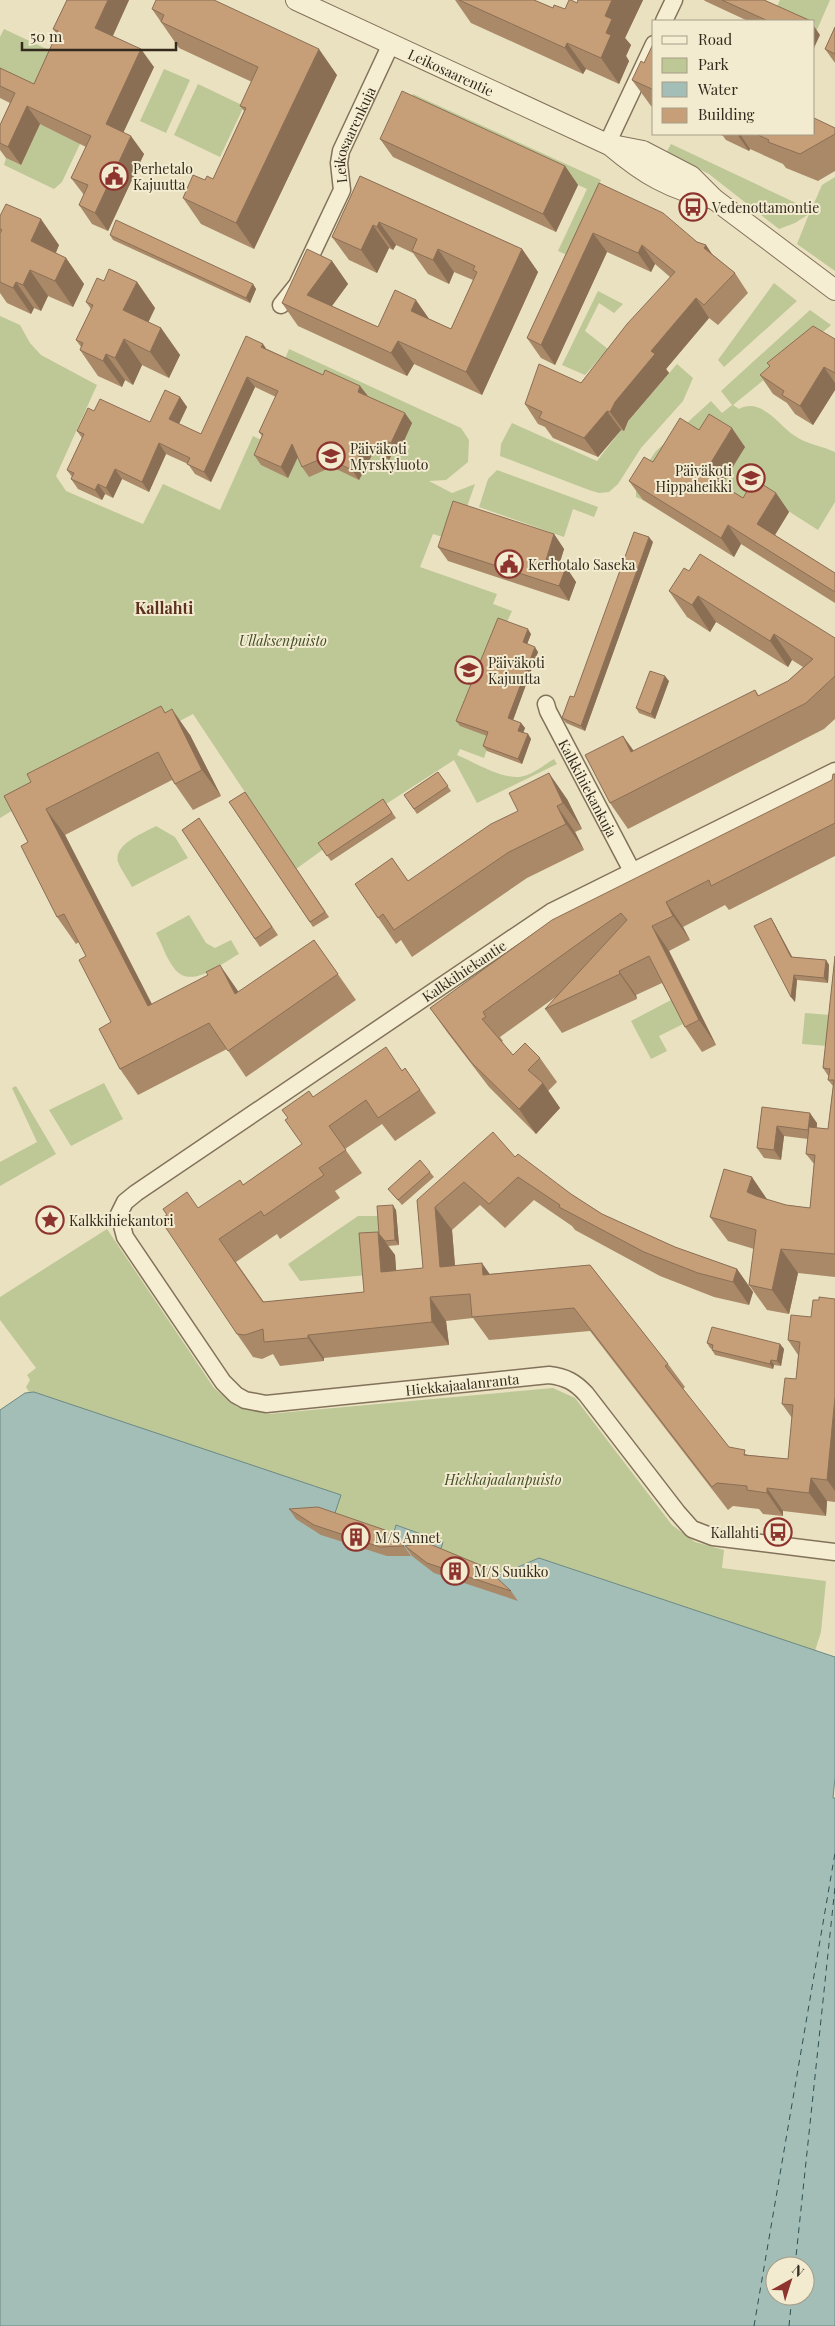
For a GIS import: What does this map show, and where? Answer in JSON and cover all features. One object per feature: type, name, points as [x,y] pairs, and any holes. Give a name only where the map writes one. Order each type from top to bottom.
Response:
[{"type":"street","name":"Leikosaarentie","points":[[296,0],[607,144],[643,151],[655,156],[691,176],[714,199],[835,290]]},
{"type":"street","points":[[664,20],[674,0]]},
{"type":"street","name":"Leikosaarenkuja","points":[[280,305],[297,285],[342,190],[339,163],[341,151],[391,44]]},
{"type":"street","points":[[607,144],[652,48]]},
{"type":"street","name":"Kalkkihiekankuja","points":[[546,704],[632,871]]},
{"type":"street","name":"Kalkkihiekantie","points":[[119,1214],[125,1202],[136,1193],[551,912],[835,771]]},
{"type":"street","name":"Hiekkajaalanranta","points":[[119,1214],[125,1237],[212,1367],[236,1395],[245,1400],[266,1404],[549,1375],[559,1376],[570,1380],[586,1394],[676,1512],[692,1529],[728,1540],[835,1552]]},
{"type":"green space","points":[[780,0],[830,0],[816,32],[815,20],[790,20],[774,13]]},
{"type":"green space","points":[[4,29],[53,52],[35,89],[0,73],[0,37]]},
{"type":"green space","points":[[164,69],[190,80],[166,133],[140,121]]},
{"type":"green space","points":[[198,84],[244,106],[220,157],[174,135]]},
{"type":"green space","points":[[413,94],[601,180],[567,255],[558,251],[587,189],[407,106]]},
{"type":"green space","points":[[40,124],[88,127],[62,182],[54,189],[4,165],[6,158],[21,165]]},
{"type":"green space","points":[[671,144],[811,210],[822,185],[835,177],[835,271],[797,244],[809,214],[795,223],[779,229],[709,174],[666,153]]},
{"type":"green space","points":[[774,283],[797,301],[724,367],[718,360]]},
{"type":"green space","points":[[598,291],[623,304],[614,313],[599,303],[585,331],[608,349],[585,375],[562,365]]},
{"type":"green space","name":"Päiväkoti Hippaheikki","points":[[810,310],[831,325],[733,405],[739,409],[747,406],[762,409],[799,439],[835,452],[835,502],[818,530],[768,498],[643,500],[636,497],[636,480],[656,451],[711,401],[722,413],[732,405],[721,391]]},
{"type":"green space","name":"Ullaksenpuisto","points":[[0,316],[20,325],[30,343],[41,355],[97,385],[56,476],[66,491],[143,524],[163,484],[220,510],[253,436],[285,451],[319,428],[389,460],[393,452],[405,456],[410,446],[283,364],[289,349],[461,428],[469,440],[468,462],[446,480],[429,481],[452,493],[475,484],[455,541],[433,534],[420,567],[497,594],[493,604],[512,611],[460,725],[491,737],[484,758],[460,749],[457,755],[511,777],[528,775],[554,759],[557,764],[477,803],[454,760],[386,804],[296,869],[193,714],[33,798],[0,818]]},
{"type":"green space","points":[[677,364],[693,378],[683,401],[641,448],[618,484],[609,492],[599,493],[589,490],[500,456],[501,444],[512,423],[597,461],[621,430],[624,431],[628,421]]},
{"type":"green space","points":[[497,470],[598,507],[594,517],[573,509],[564,537],[479,507],[488,479]]},
{"type":"green space","points":[[156,826],[175,837],[188,858],[132,887],[118,862],[120,850],[137,836]]},
{"type":"green space","points":[[189,915],[206,943],[215,948],[231,940],[239,954],[206,973],[189,977],[181,974],[169,960],[156,933]]},
{"type":"green space","points":[[671,1000],[683,1024],[659,1036],[667,1051],[651,1059],[631,1021]]},
{"type":"green space","points":[[805,1013],[830,1015],[827,1046],[802,1044]]},
{"type":"green space","points":[[104,1083],[123,1119],[71,1146],[49,1110]]},
{"type":"green space","points":[[16,1086],[56,1154],[0,1186],[0,1162],[37,1142],[12,1088]]},
{"type":"green space","points":[[358,1216],[381,1216],[383,1247],[368,1275],[300,1281],[288,1264]]},
{"type":"green space","name":"Hiekkajaalanpuisto","points":[[107,1229],[214,1388],[237,1407],[268,1414],[553,1388],[575,1398],[672,1525],[695,1542],[724,1550],[722,1568],[826,1581],[821,1632],[815,1651],[539,1558],[500,1573],[499,1576],[438,1555],[443,1542],[397,1525],[392,1539],[332,1520],[340,1495],[29,1392],[26,1387],[30,1380],[27,1375],[36,1368],[0,1320],[0,1297]]},
{"type":"water","points":[[34,1392],[341,1495],[333,1519],[392,1539],[396,1525],[443,1542],[439,1555],[499,1575],[539,1558],[835,1657],[835,1778],[833,1798],[835,1798],[835,2326],[0,2326],[0,1410],[25,1393]]},
{"type":"building","points":[[67,0],[108,0],[95,28],[141,49],[106,124],[131,136],[95,213],[79,205],[88,185],[71,178],[91,136],[27,106],[8,147],[0,143],[0,125],[15,93],[0,86],[0,68],[34,84],[58,31],[53,29]]},
{"type":"building","points":[[156,0],[214,0],[319,49],[236,223],[183,198],[193,175],[205,180],[207,176],[213,179],[246,108],[240,106],[258,67],[161,22],[164,15],[152,9]]},
{"type":"building","points":[[459,0],[534,0],[553,8],[554,5],[565,9],[569,0],[577,3],[578,0],[612,0],[605,16],[612,19],[606,33],[611,35],[601,58],[567,43],[565,48]]},
{"type":"building","points":[[722,0],[764,0],[809,20],[766,20]]},
{"type":"building","points":[[835,27],[835,54],[825,49]]},
{"type":"building","points":[[652,46],[652,89],[632,80],[641,61],[644,63]]},
{"type":"building","points":[[402,91],[565,166],[543,214],[380,139]]},
{"type":"building","points":[[815,118],[835,128],[835,134],[800,154],[768,142],[769,140],[758,135],[815,135]]},
{"type":"building","points":[[360,176],[522,249],[466,372],[398,341],[391,353],[282,303],[307,249],[332,261],[307,295],[378,327],[395,290],[416,300],[411,311],[451,329],[477,272],[473,270],[475,266],[438,249],[433,260],[412,251],[417,239],[379,222],[377,227],[373,225],[361,250],[332,237]]},
{"type":"building","points":[[599,183],[663,213],[697,242],[706,245],[704,248],[735,273],[704,305],[696,298],[651,351],[655,354],[615,402],[610,412],[607,411],[584,438],[539,418],[542,412],[525,404],[539,364],[581,383],[627,324],[675,272],[642,245],[638,253],[593,233],[541,345],[527,338]]},
{"type":"building","points":[[6,204],[41,219],[31,241],[66,258],[55,281],[30,270],[23,285],[16,282],[13,288],[0,282],[0,233],[2,230],[0,229],[0,216]]},
{"type":"building","points":[[116,220],[253,284],[246,298],[110,235]]},
{"type":"building","points":[[109,269],[137,282],[123,310],[161,328],[150,352],[124,339],[115,358],[106,354],[103,361],[80,350],[83,343],[76,340],[93,305],[86,302],[97,278],[104,281]]},
{"type":"building","points":[[813,326],[835,339],[835,373],[824,367],[800,406],[782,395],[784,391],[760,375],[770,366],[767,363]]},
{"type":"building","points":[[246,336],[263,344],[261,347],[323,375],[325,370],[360,386],[358,392],[405,413],[391,443],[386,441],[382,450],[366,442],[352,470],[325,457],[302,467],[292,444],[281,467],[254,455],[263,434],[259,432],[278,391],[247,377],[204,472],[187,464],[190,458],[159,443],[142,482],[115,469],[106,488],[98,484],[95,490],[71,479],[74,473],[67,470],[84,434],[77,431],[88,408],[94,411],[100,399],[150,422],[165,390],[180,397],[169,419],[201,434]]},
{"type":"building","points":[[709,414],[732,428],[704,474],[743,498],[754,479],[776,493],[757,524],[835,573],[835,592],[728,525],[721,538],[629,481],[644,457],[653,462],[680,418],[699,430]]},
{"type":"building","points":[[453,501],[554,534],[546,560],[566,567],[559,586],[438,547]]},
{"type":"building","points":[[634,532],[649,537],[581,726],[562,718],[570,696],[574,697]]},
{"type":"building","points":[[700,554],[835,638],[835,676],[806,703],[610,803],[585,755],[623,736],[631,752],[755,690],[758,696],[788,681],[813,659],[774,634],[770,641],[698,596],[692,605],[669,591],[684,568],[689,571]]},
{"type":"building","points":[[498,618],[528,629],[523,642],[535,647],[508,718],[521,723],[518,731],[528,734],[518,759],[483,746],[488,732],[456,721]]},
{"type":"building","points":[[650,671],[665,676],[651,714],[636,708]]},
{"type":"building","points":[[161,706],[165,713],[172,709],[202,770],[175,784],[158,752],[46,809],[148,1006],[208,975],[206,972],[220,965],[235,994],[314,940],[338,974],[228,1051],[209,1023],[120,1069],[99,1029],[111,1022],[79,960],[86,956],[64,914],[57,917],[21,846],[28,842],[4,796],[31,782],[27,774]]},
{"type":"building","points":[[438,772],[448,786],[414,809],[404,795]]},
{"type":"building","points":[[549,773],[563,803],[557,806],[566,824],[509,852],[394,930],[383,914],[378,918],[355,884],[392,858],[408,881],[491,824],[518,811],[509,793]]},
{"type":"building","points":[[833,774],[835,774],[835,823],[711,886],[709,880],[666,902],[673,916],[652,926],[699,1020],[685,1027],[649,956],[619,971],[620,974],[545,1009],[627,920],[621,913],[483,1012],[486,1017],[482,1019],[513,1055],[525,1043],[540,1058],[528,1070],[543,1083],[519,1109],[472,1063],[430,1008],[552,920],[832,780]]},
{"type":"building","points":[[245,792],[325,912],[310,922],[229,802]]},
{"type":"building","points":[[383,799],[392,813],[327,856],[318,843]]},
{"type":"building","points":[[199,818],[272,927],[255,939],[182,830]]},
{"type":"building","points":[[771,918],[791,957],[826,960],[824,978],[794,975],[791,997],[754,926]]},
{"type":"building","points":[[835,956],[835,1254],[781,1249],[772,1290],[749,1285],[756,1230],[710,1217],[724,1169],[752,1177],[747,1192],[786,1205],[810,1208],[815,1155],[806,1154],[809,1127],[828,1129],[834,1080],[828,1080],[830,1069],[823,1068]]},
{"type":"building","points":[[386,1047],[402,1071],[405,1068],[420,1090],[378,1118],[366,1100],[329,1126],[346,1150],[319,1168],[324,1175],[264,1216],[261,1211],[219,1239],[263,1302],[364,1292],[359,1233],[378,1232],[381,1272],[423,1268],[417,1200],[493,1132],[515,1157],[518,1154],[571,1194],[602,1214],[675,1247],[737,1269],[733,1282],[698,1273],[644,1252],[559,1207],[560,1205],[518,1177],[489,1204],[464,1182],[435,1207],[440,1267],[482,1263],[483,1275],[590,1265],[668,1364],[665,1366],[729,1447],[745,1450],[744,1455],[788,1459],[793,1405],[782,1404],[785,1378],[796,1379],[800,1342],[788,1340],[791,1315],[811,1317],[813,1300],[819,1300],[819,1297],[835,1299],[835,1397],[827,1480],[811,1478],[809,1493],[767,1488],[767,1493],[747,1490],[747,1486],[717,1483],[712,1487],[574,1308],[472,1317],[470,1294],[430,1297],[432,1322],[308,1335],[308,1338],[264,1342],[263,1329],[245,1335],[237,1334],[160,1219],[167,1215],[163,1209],[187,1192],[198,1208],[240,1180],[243,1185],[302,1144],[285,1120],[288,1118],[282,1110],[309,1091],[313,1097]]},
{"type":"building","points":[[762,1107],[810,1113],[808,1130],[777,1126],[774,1150],[757,1148]]},
{"type":"building","points":[[420,1160],[430,1172],[398,1200],[388,1189]]},
{"type":"building","points":[[393,1205],[395,1240],[385,1241],[379,1234],[377,1206]]},
{"type":"building","points":[[712,1327],[780,1344],[777,1361],[771,1360],[770,1364],[712,1350],[713,1345],[707,1343]]},
{"type":"building","points":[[318,1507],[385,1530],[404,1546],[380,1547],[314,1525],[289,1509]]},
{"type":"building","points":[[422,1543],[432,1545],[485,1567],[511,1591],[427,1563],[405,1546]]},
{"type":"ferry route","points":[[754,2326],[835,1853]]},
{"type":"ferry route","points":[[796,2256],[835,1887]]},
{"type":"ferry route","points":[[789,2326],[791,2306]]},
{"type":"place","name":"Perhetalo Kajuutta","points":[[114,176]]},
{"type":"place","name":"Vedenottamontie","points":[[693,207]]},
{"type":"place","name":"Päiväkoti Myrskyluoto","points":[[331,456]]},
{"type":"place","name":"Päiväkoti Hippaheikki","points":[[751,478]]},
{"type":"place","name":"Kerhotalo Saseka","points":[[509,564]]},
{"type":"place","name":"Päiväkoti Kajuutta","points":[[469,670]]},
{"type":"place","name":"Kalkkihiekantori","points":[[50,1220]]},
{"type":"place","name":"Kallahti","points":[[778,1532]]},
{"type":"place","name":"M/S Annet","points":[[356,1537]]},
{"type":"place","name":"M/S Suukko","points":[[455,1571]]},
{"type":"district","name":"Kallahti","points":[[164,607]]}]
